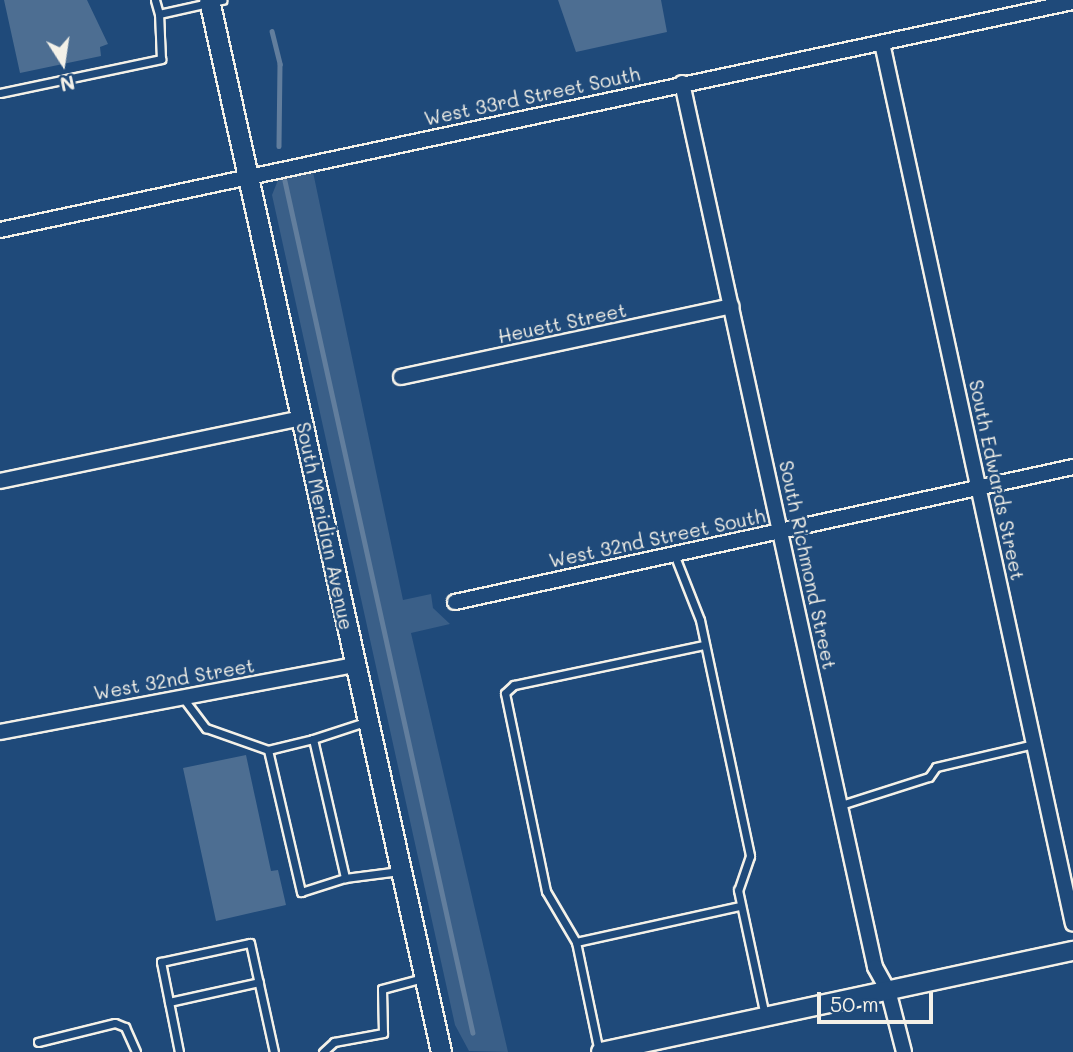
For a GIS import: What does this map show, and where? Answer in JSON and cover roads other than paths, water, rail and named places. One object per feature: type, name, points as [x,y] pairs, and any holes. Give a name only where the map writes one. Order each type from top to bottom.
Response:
[{"type":"main road","name":"South Meridian Avenue","points":[[213,1],[247,176],[441,1052]]},
{"type":"street","name":"West 33rd Street South","points":[[0,230],[1073,2]]},
{"type":"street","name":"South Edwards Street","points":[[882,43],[1073,924]]},
{"type":"street","name":"South Richmond Street","points":[[682,83],[875,967],[888,990],[904,1052]]},
{"type":"street","name":"Heuett Street","points":[[401,377],[731,306]]},
{"type":"street","points":[[0,481],[300,418]]},
{"type":"street","name":"West 32nd Street South","points":[[455,602],[1073,467]]},
{"type":"street","name":"West 32nd Street","points":[[0,732],[355,665]]},
{"type":"street","points":[[600,1052],[638,1048],[766,1017],[1073,951]]},
{"type":"lane","points":[[0,93],[161,59],[159,15],[155,0]]},
{"type":"lane","points":[[159,15],[213,1]]},
{"type":"lane","points":[[674,554],[704,645],[750,856],[738,890],[766,1017]]},
{"type":"lane","points":[[600,1052],[576,942],[546,891],[505,693],[514,685],[704,645]]},
{"type":"lane","points":[[183,698],[206,728],[268,750],[368,721]]},
{"type":"lane","points":[[313,739],[345,878]]},
{"type":"lane","points":[[841,805],[929,777],[936,767],[1034,744]]},
{"type":"lane","points":[[268,750],[301,891],[345,878],[401,871]]},
{"type":"lane","points":[[576,942],[740,906]]},
{"type":"lane","points":[[179,1052],[160,962],[250,943],[274,1052]]},
{"type":"lane","points":[[323,1052],[334,1042],[383,1033],[382,989],[424,977]]},
{"type":"lane","points":[[169,1002],[259,982]]},
{"type":"lane","points":[[38,1042],[115,1023],[125,1027],[136,1052]]},
{"type":"waterway","points":[[272,31],[280,64],[279,146]]},
{"type":"waterway","points":[[285,181],[473,1033]]}]
